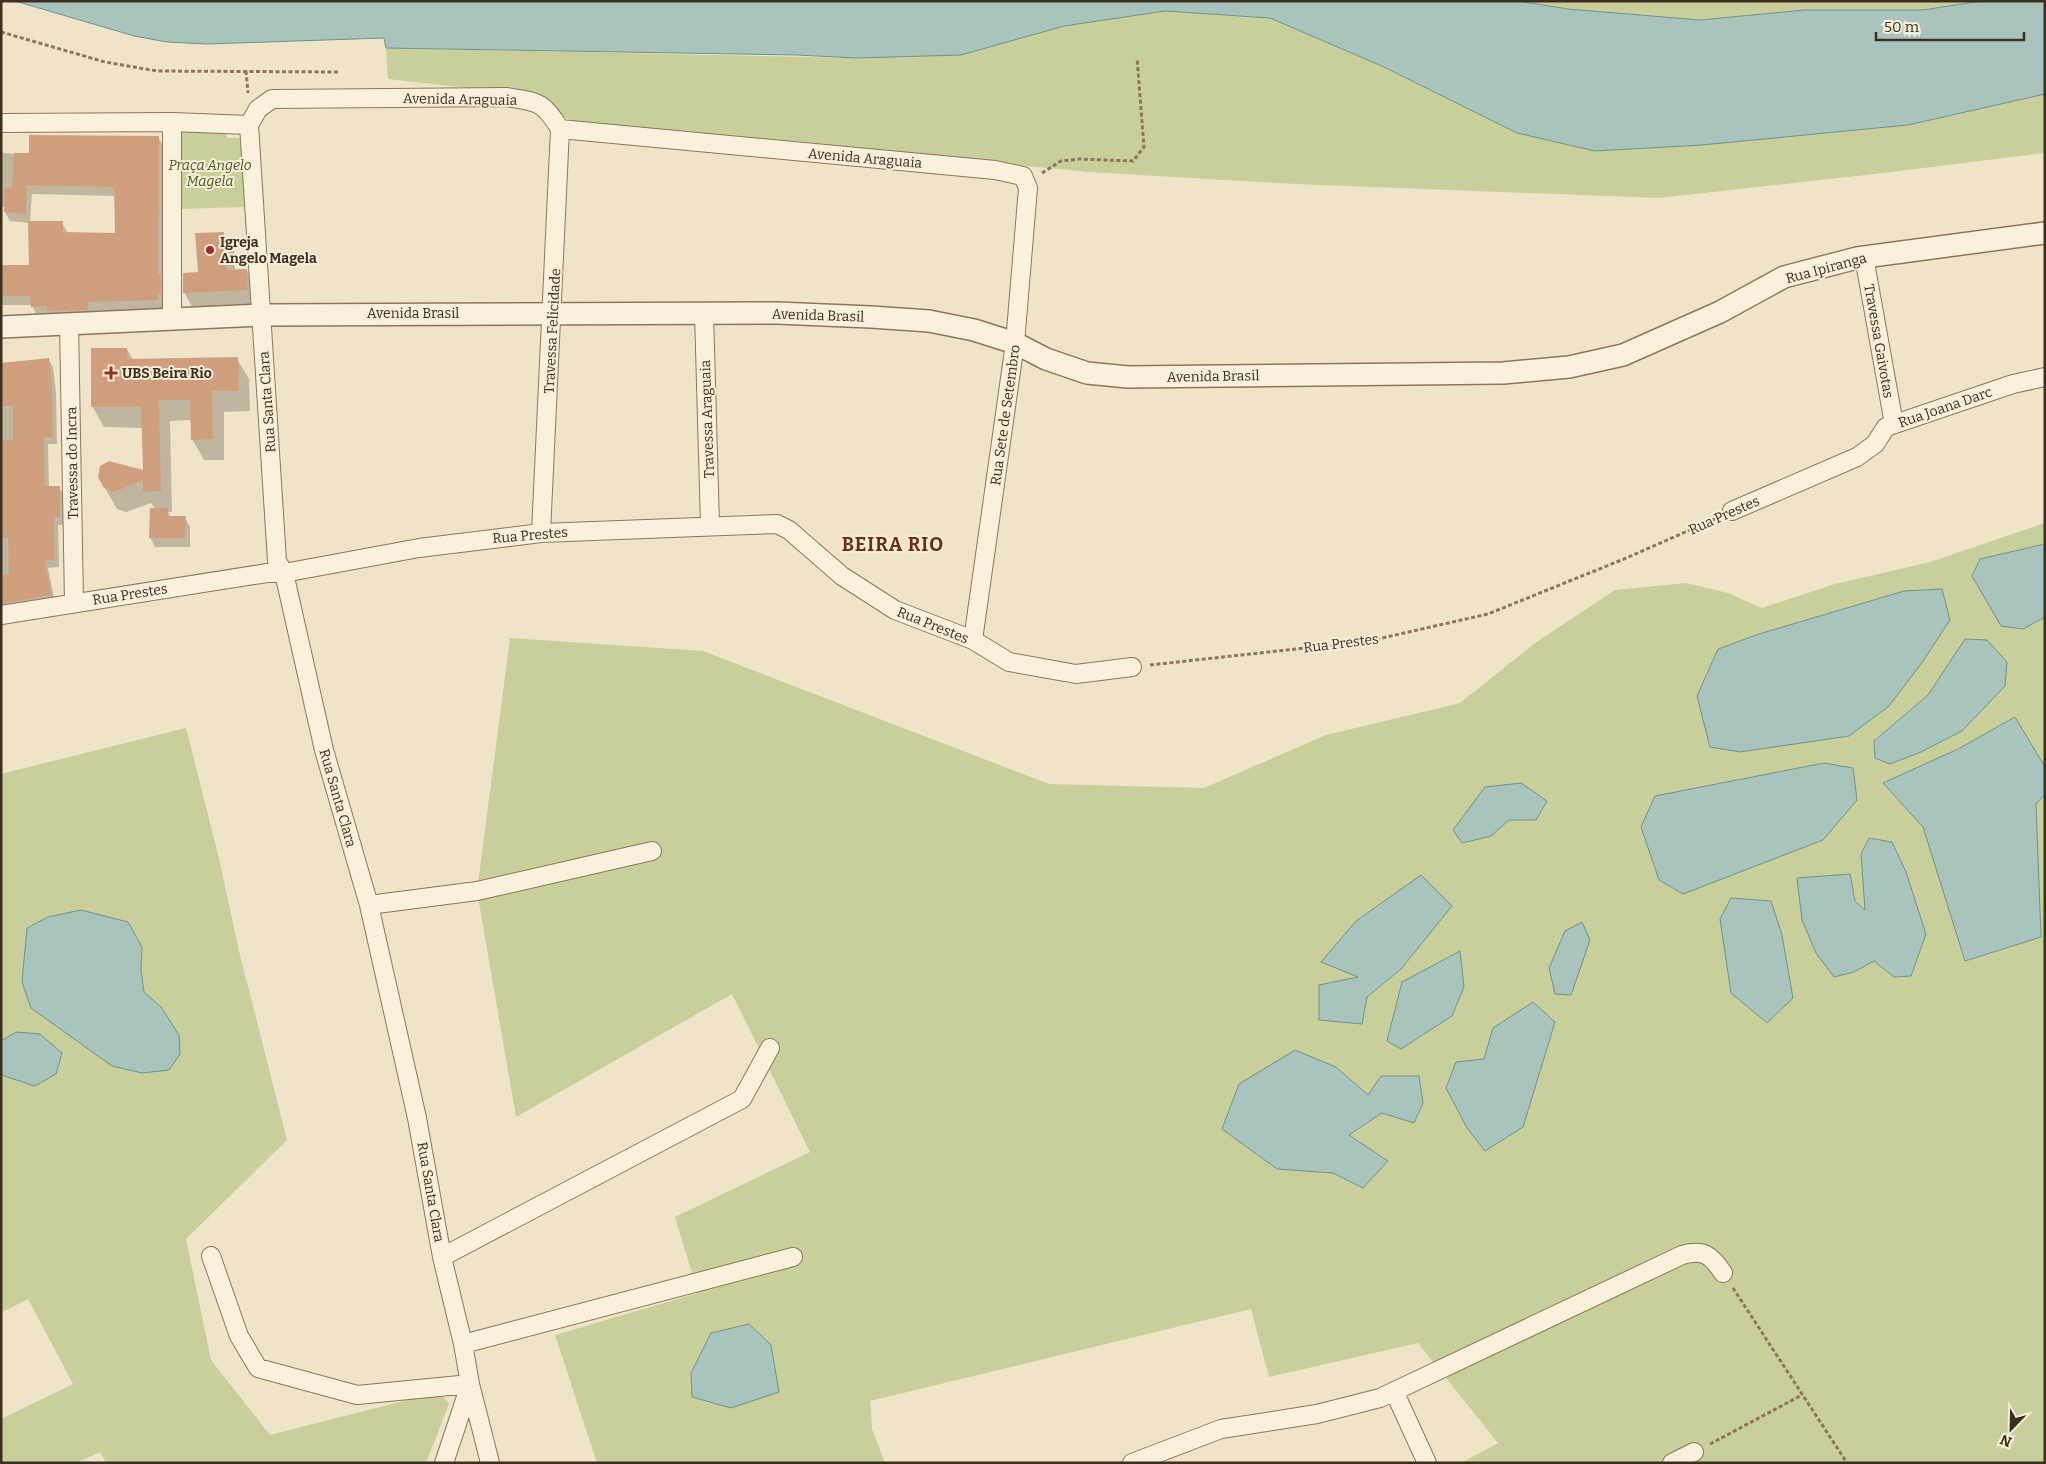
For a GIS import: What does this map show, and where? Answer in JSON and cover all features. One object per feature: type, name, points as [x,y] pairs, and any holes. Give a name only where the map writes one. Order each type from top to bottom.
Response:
[{"type":"street","name":"Avenida Araguaia","points":[[250,125],[258,109],[272,99],[506,97],[538,102],[552,115],[560,129],[995,170],[1023,176],[1028,188]]},
{"type":"street","points":[[1,123],[172,122],[250,125]]},
{"type":"street","points":[[172,122],[172,319]]},
{"type":"street","name":"Rua Santa Clara","points":[[250,125],[277,560],[284,574],[324,750],[369,905],[417,1118],[442,1257],[463,1344],[470,1384],[490,1463]]},
{"type":"street","name":"Travessa Felicidade","points":[[541,533],[553,312],[560,129]]},
{"type":"street","name":"Rua Sete de Setembro","points":[[973,640],[1015,344],[1028,188]]},
{"type":"street","name":"Rua Ipiranga","points":[[1623,355],[1720,312],[1784,277],[1864,257],[2045,233]]},
{"type":"street","name":"Travessa Gaivotas","points":[[1864,257],[1894,424]]},
{"type":"street","name":"Avenida Brasil","points":[[1,327],[261,315],[553,312],[777,313],[930,321],[974,330],[1087,373],[1128,377],[1503,374],[1569,368],[1623,355]]},
{"type":"street","name":"Travessa Araguaia","points":[[704,313],[710,525]]},
{"type":"street","name":"Travessa do Incra","points":[[70,324],[74,602]]},
{"type":"street","name":"Rua Joana Darc","points":[[1857,457],[1875,444],[1886,427],[2013,384],[2045,377]]},
{"type":"street","name":"Rua Prestes","points":[[1732,511],[1857,457]]},
{"type":"street","name":"Rua Prestes","points":[[1,615],[267,573],[284,574],[419,548],[541,533],[710,525],[777,524],[788,530],[842,576],[895,610],[973,640],[1009,662],[1076,674],[1132,667]]},
{"type":"street","points":[[369,905],[477,891],[652,851]]},
{"type":"street","points":[[442,1257],[742,1099],[770,1048]]},
{"type":"street","points":[[1132,1463],[1221,1430],[1316,1414],[1380,1398],[1682,1255],[1697,1251],[1705,1254],[1713,1258],[1723,1273]]},
{"type":"street","points":[[211,1256],[239,1336],[258,1368],[357,1395],[470,1384],[444,1463]]},
{"type":"street","points":[[463,1344],[793,1257]]},
{"type":"street","points":[[1394,1391],[1426,1463]]},
{"type":"street","points":[[1672,1463],[1694,1452]]},
{"type":"path","points":[[1,32],[104,62],[157,71],[338,72]]},
{"type":"path","points":[[1028,188],[1038,175],[1061,162],[1079,159],[1133,161],[1144,147],[1137,58]]},
{"type":"path","name":"Rua Prestes","points":[[1132,667],[1369,641],[1488,614],[1624,559],[1732,511]]},
{"type":"path","points":[[1723,1273],[1847,1463]]},
{"type":"path","points":[[1694,1452],[1802,1395]]},
{"type":"green space","points":[[1518,1],[1981,1],[1923,10],[1805,10],[1700,20],[1568,9]]},
{"type":"green space","points":[[1165,11],[1270,18],[1384,67],[1517,133],[1702,145],[1908,125],[2045,94],[2045,153],[1659,198],[1295,184],[1089,172],[576,122],[510,93],[388,79],[386,48],[856,58],[961,55],[1064,26]]},
{"type":"green space","name":"Praça Angelo Magela","points":[[177,129],[227,130],[227,138],[240,138],[245,207],[180,209]]},
{"type":"green space","points":[[2045,523],[2045,544],[1980,559],[1972,576],[2001,626],[2023,629],[2045,617],[2045,767],[2015,717],[1958,749],[1883,783],[1923,827],[1965,961],[2041,937],[2036,803],[2045,794],[2045,1463],[1461,1463],[1498,1443],[1418,1343],[1269,1377],[1251,1309],[870,1401],[872,1429],[885,1463],[597,1463],[555,1335],[698,1293],[675,1217],[810,1152],[732,994],[516,1117],[477,891],[510,638],[703,651],[1049,784],[1204,788],[1326,735],[1460,703],[1535,643],[1615,590],[1686,583],[1728,593],[1762,608],[1835,584],[1930,562]],"holes":[[[1942,589],[1697,696],[1718,649],[1759,634],[1904,591]],[[1965,639],[1962,731],[1921,752],[1890,764],[1874,741],[1928,695]],[[1547,801],[1536,820],[1509,820]],[[1892,842],[1906,872],[1926,934],[1894,977],[1874,961],[1854,972],[1850,874],[1855,901],[1865,911],[1861,854]],[[1771,901],[1782,935],[1793,998]],[[1401,969],[1367,997],[1362,1024],[1320,985]],[[1484,1059],[1446,1088],[1456,1062]],[[1336,1067],[1368,1095],[1382,1113],[1349,1135],[1387,1160],[1363,1188],[1333,1173]]]},
{"type":"green space","points":[[186,728],[218,854],[239,951],[287,1140],[186,1239],[211,1360],[270,1435],[439,1392],[449,1404],[426,1463],[106,1463],[100,1452],[76,1463],[1,1463],[1,1419],[73,1384],[28,1299],[1,1313],[1,1073],[4,1076],[16,1032],[1,1041],[1,774]],"holes":[[[81,910],[128,922],[142,947],[141,970],[144,992],[161,1007],[179,1035],[22,982],[27,928]]]},
{"type":"water","points":[[15,1],[1518,1],[1568,9],[1700,20],[1805,10],[1923,10],[1981,1],[2045,1],[2045,94],[1908,125],[1702,145],[1595,151],[1517,133],[1384,67],[1270,18],[1165,11],[1064,26],[961,55],[856,58],[797,55],[386,48],[384,38],[207,44],[167,42],[134,36]]},
{"type":"water","points":[[2045,544],[2045,617],[2023,629],[2001,626],[1972,576],[1980,559]]},
{"type":"water","points":[[1942,589],[1950,620],[1921,664],[1889,706],[1849,736],[1740,752],[1710,747],[1697,696],[1718,649],[1759,634],[1904,591]]},
{"type":"water","points":[[1965,639],[1987,640],[2007,662],[2005,686],[1962,731],[1921,752],[1890,764],[1875,758],[1874,741],[1928,695]]},
{"type":"water","points":[[2015,717],[2045,767],[2045,794],[2036,804],[2041,937],[1965,961],[1923,827],[1883,783],[1958,749]]},
{"type":"water","points":[[1824,763],[1853,768],[1857,800],[1823,840],[1683,894],[1659,880],[1641,827],[1655,796]]},
{"type":"water","points":[[1521,783],[1547,801],[1536,820],[1509,820],[1491,836],[1462,843],[1453,830],[1485,787]]},
{"type":"water","points":[[1869,838],[1892,842],[1906,872],[1926,934],[1911,976],[1894,977],[1874,961],[1854,972],[1834,977],[1816,953],[1802,920],[1797,878],[1850,874],[1855,901],[1865,910],[1861,854]]},
{"type":"water","points":[[1421,875],[1452,906],[1401,969],[1367,997],[1362,1024],[1319,1020],[1319,985],[1358,977],[1321,962],[1356,921]]},
{"type":"water","points":[[1731,898],[1771,901],[1782,935],[1793,998],[1767,1023],[1731,993],[1720,919]]},
{"type":"water","points":[[81,910],[128,922],[142,947],[141,970],[144,992],[161,1007],[179,1035],[180,1054],[169,1070],[142,1073],[112,1066],[31,1008],[22,982],[27,928],[48,917]]},
{"type":"water","points":[[1582,922],[1590,940],[1571,995],[1555,994],[1549,968],[1565,931]]},
{"type":"water","points":[[1460,951],[1464,987],[1452,1016],[1401,1049],[1387,1041],[1402,982]]},
{"type":"water","points":[[1533,1002],[1555,1022],[1523,1127],[1485,1151],[1467,1128],[1446,1088],[1456,1062],[1484,1059],[1493,1028]]},
{"type":"water","points":[[16,1032],[40,1034],[62,1053],[56,1074],[35,1086],[4,1076],[1,1073],[1,1041]]},
{"type":"water","points":[[1295,1050],[1336,1067],[1368,1095],[1381,1076],[1419,1076],[1423,1103],[1414,1123],[1382,1113],[1349,1135],[1388,1161],[1363,1188],[1333,1173],[1277,1169],[1222,1129],[1239,1084]]},
{"type":"water","points":[[749,1324],[771,1345],[779,1392],[731,1408],[692,1397],[691,1373],[711,1333]]},
{"type":"building","points":[[29,135],[159,136],[158,274],[161,274],[161,294],[158,294],[158,300],[88,302],[88,310],[47,311],[47,306],[31,307],[30,296],[1,296],[1,265],[29,265],[28,221],[63,221],[63,232],[115,233],[114,187],[27,185],[26,214],[4,212],[5,188],[12,189],[14,153],[29,153]]},
{"type":"building","points":[[224,232],[226,270],[247,269],[248,290],[183,293],[183,273],[198,272],[195,233]]},
{"type":"building","points":[[91,348],[127,348],[127,359],[238,357],[239,391],[212,391],[213,439],[191,440],[190,400],[159,400],[161,491],[143,492],[143,480],[114,492],[104,488],[98,477],[100,466],[109,461],[143,470],[141,407],[91,407]]},
{"type":"building","points":[[49,358],[52,382],[53,437],[44,437],[45,486],[60,486],[60,517],[54,517],[55,560],[45,560],[51,595],[1,604],[1,575],[9,574],[8,538],[1,538],[1,440],[13,440],[13,406],[1,406],[1,363]]},
{"type":"building","points":[[150,508],[168,508],[168,516],[186,516],[185,538],[149,538]]},
{"type":"place","name":"Igreja Angelo Magela","points":[[210,250]]},
{"type":"place","name":"UBS Beira Rio","points":[[111,373]]},
{"type":"district","name":"BEIRA RIO","points":[[893,544]]}]
